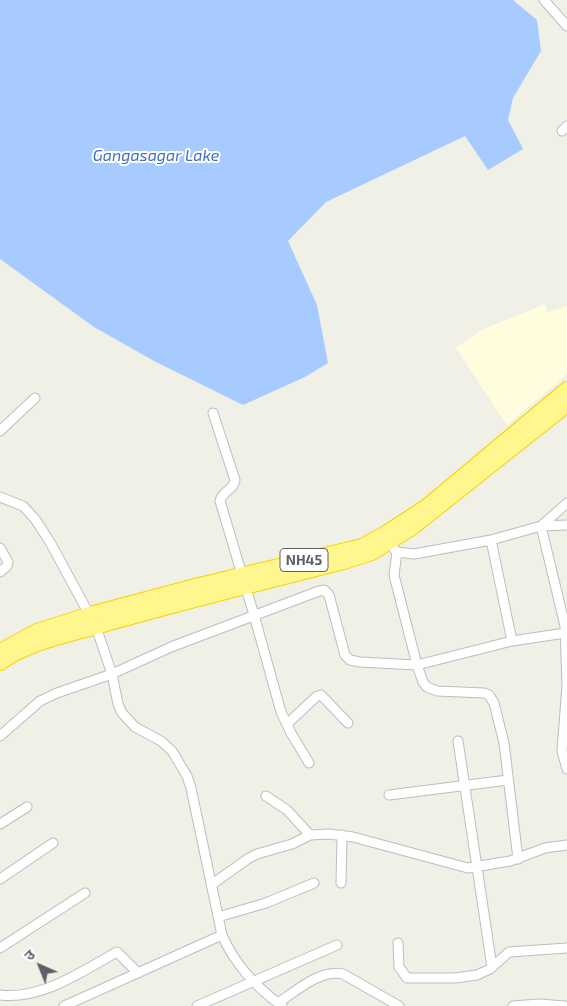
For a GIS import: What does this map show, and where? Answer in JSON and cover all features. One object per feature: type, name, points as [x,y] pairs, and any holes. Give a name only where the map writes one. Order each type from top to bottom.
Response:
[{"type":"highway","name":"NH45","points":[[390,543],[427,506],[567,389]]},
{"type":"highway","name":"NH45","points":[[0,651],[37,632],[148,611],[244,581],[354,560],[372,553],[390,543],[431,514],[567,405]]},
{"type":"highway","name":"NH45","points":[[0,663],[17,653],[93,620]]},
{"type":"street","points":[[544,0],[567,26]]},
{"type":"street","points":[[0,431],[35,398]]},
{"type":"street","points":[[213,413],[235,480],[234,485],[220,497],[220,501],[278,704],[310,764]]},
{"type":"street","points":[[0,496],[23,506],[35,519],[50,542],[93,620],[112,674],[118,704],[122,713],[135,727],[161,741],[172,751],[187,776],[222,935],[243,969],[280,1004],[322,976],[338,973],[344,974],[399,1006]]},
{"type":"street","points":[[541,526],[567,503]]},
{"type":"street","points":[[390,543],[414,554],[491,540],[541,526],[567,525]]},
{"type":"street","points":[[541,526],[566,628],[566,721],[562,751],[567,769]]},
{"type":"street","points":[[491,540],[512,641]]},
{"type":"street","points":[[390,543],[394,575],[423,682],[431,690],[484,694],[492,700],[504,743],[518,859]]},
{"type":"street","points":[[0,548],[7,557],[8,562],[7,566],[0,572]]},
{"type":"street","points":[[2,730],[40,702],[57,693],[112,674],[171,647],[324,590],[329,595],[345,655],[347,658],[360,662],[417,665],[566,628]]},
{"type":"street","points":[[287,724],[321,694],[348,723]]},
{"type":"street","points":[[458,741],[492,967]]},
{"type":"street","points":[[388,795],[508,780]]},
{"type":"street","points":[[266,796],[287,810],[310,836]]},
{"type":"street","points":[[0,824],[28,807]]},
{"type":"street","points":[[211,885],[257,854],[292,844],[310,836],[329,834],[353,837],[462,867],[478,868],[518,859],[546,848],[567,845]]},
{"type":"street","points":[[341,883],[342,836]]},
{"type":"street","points":[[0,879],[53,843]]},
{"type":"street","points":[[218,917],[266,903],[314,883]]},
{"type":"street","points":[[0,948],[85,893]]},
{"type":"street","points":[[64,1006],[222,935]]},
{"type":"street","points":[[398,943],[399,967],[408,978],[456,978],[470,976],[484,973],[504,956],[515,951],[567,948]]},
{"type":"street","points":[[197,1006],[338,945]]},
{"type":"street","points":[[12,1006],[5,995],[24,994],[53,986],[117,952],[138,973]]},
{"type":"street","points":[[513,1006],[539,1004],[565,1006]]},
{"type":"shaded area","points":[[545,304],[547,312],[567,306],[567,374],[507,425],[456,348],[481,330]]},
{"type":"water","name":"Gangasagar Lake","points":[[0,0],[513,0],[537,20],[541,51],[513,98],[508,120],[523,149],[488,170],[465,136],[326,202],[288,241],[317,305],[328,363],[305,377],[243,405],[154,361],[94,327],[0,259]]}]
